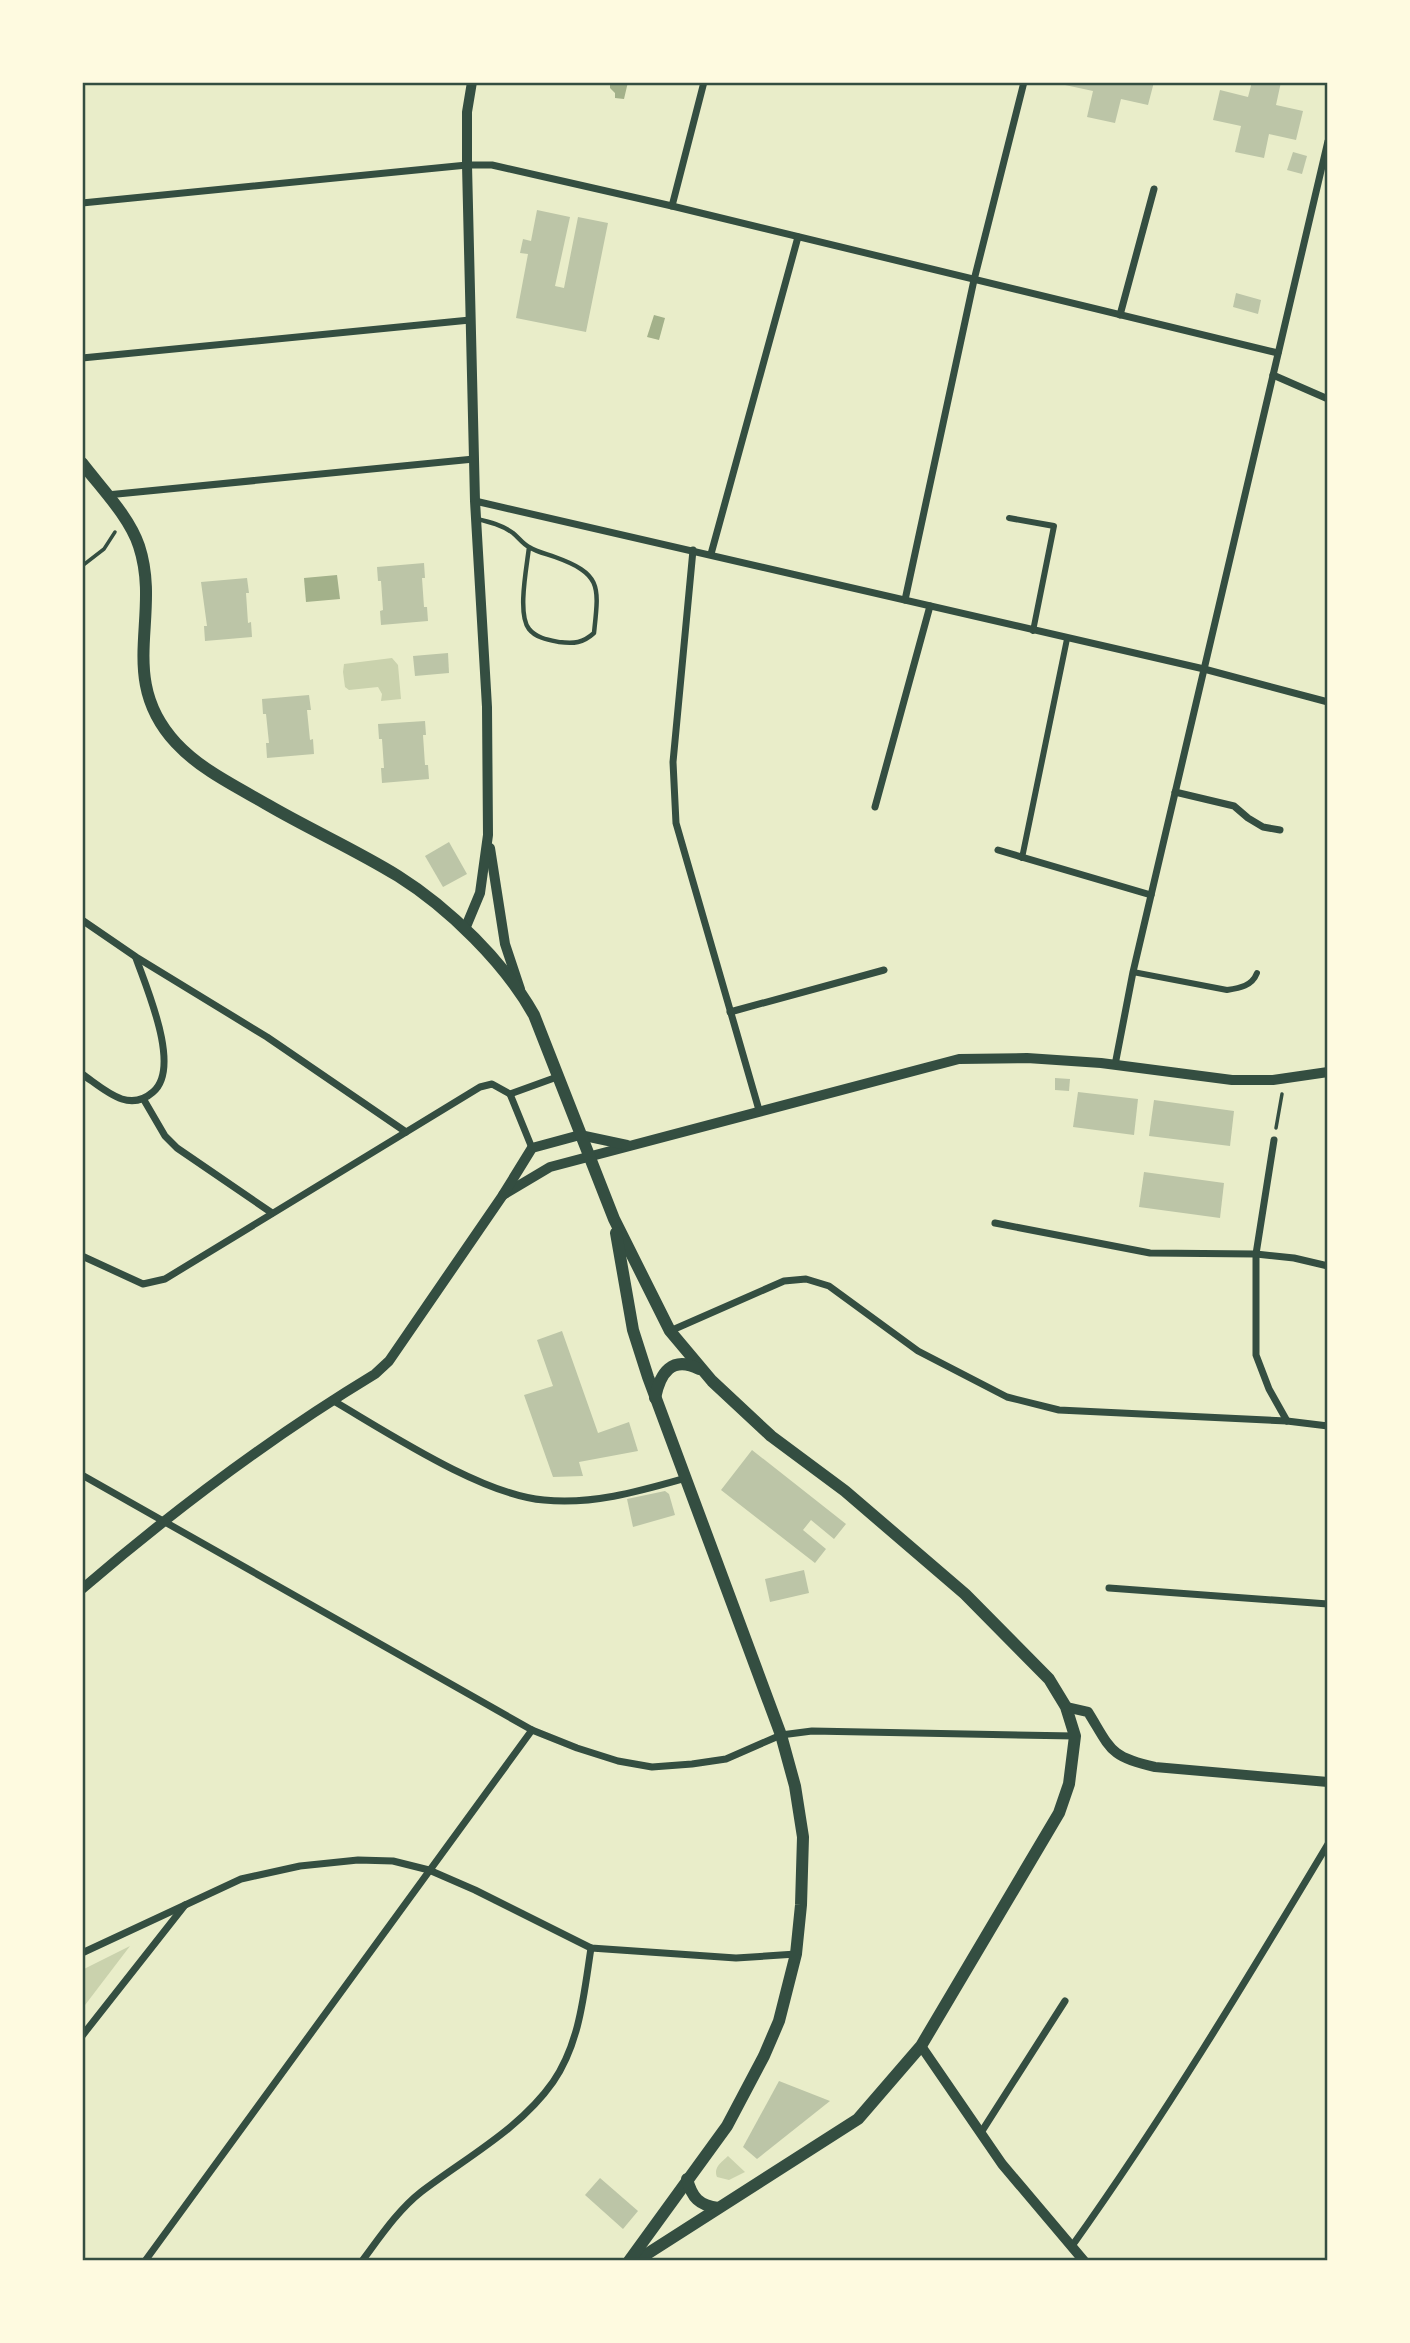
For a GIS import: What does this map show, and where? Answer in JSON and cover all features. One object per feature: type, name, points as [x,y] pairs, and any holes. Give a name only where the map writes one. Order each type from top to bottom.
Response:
[{"type":"main road","points":[[82,463],[125,519],[139,544],[146,576],[142,670],[148,696],[160,723],[178,744],[215,774],[399,877],[465,929],[521,990],[544,1039],[614,1219],[670,1331],[712,1381],[771,1436],[845,1491],[965,1594],[1049,1679],[1066,1707],[1075,1736],[1069,1784],[1059,1813],[921,2046],[858,2119],[636,2261]]},
{"type":"main road","points":[[614,1219],[633,1329],[655,1398],[781,1735],[795,1786],[803,1838],[802,1905],[796,1954],[779,2021],[727,2126],[628,2261]]},
{"type":"main road","points":[[655,1398],[658,1382],[667,1369],[683,1363],[703,1370]]},
{"type":"main road","points":[[687,2179],[696,2200],[704,2205],[718,2207]]},
{"type":"street","points":[[472,82],[467,112],[470,320],[475,501],[486,707],[488,835],[505,944],[521,990]]},
{"type":"street","points":[[673,206],[704,82]]},
{"type":"street","points":[[905,600],[974,280],[1024,82]]},
{"type":"street","points":[[1115,1065],[1133,972],[1328,141]]},
{"type":"street","points":[[82,203],[467,165],[492,165],[673,206],[1278,353]]},
{"type":"street","points":[[1120,315],[1154,190]]},
{"type":"street","points":[[711,554],[798,237]]},
{"type":"street","points":[[82,358],[470,320]]},
{"type":"street","points":[[1273,375],[1328,400]]},
{"type":"street","points":[[106,495],[474,458]]},
{"type":"street","points":[[475,501],[1204,669],[1328,702]]},
{"type":"street","points":[[1009,518],[1054,526],[1033,631]]},
{"type":"street","points":[[693,550],[673,762],[676,823],[759,1110]]},
{"type":"street","points":[[875,807],[930,606]]},
{"type":"street","points":[[1022,858],[1067,639]]},
{"type":"street","points":[[1175,792],[1234,806],[1263,827],[1280,830]]},
{"type":"street","points":[[465,929],[480,893],[488,835]]},
{"type":"street","points":[[998,850],[1151,895]]},
{"type":"street","points":[[82,920],[136,957],[267,1037],[406,1132]]},
{"type":"street","points":[[82,1074],[111,1094],[131,1102],[144,1100],[157,1089],[162,1077],[164,1059],[156,1017],[136,957]]},
{"type":"street","points":[[730,1012],[884,970]]},
{"type":"street","points":[[1133,972],[1227,990],[1249,984],[1257,973]]},
{"type":"street","points":[[503,1195],[550,1167],[959,1059],[1027,1058],[1115,1065],[1232,1080],[1284,1079],[1328,1073]]},
{"type":"street","points":[[510,1094],[557,1077]]},
{"type":"street","points":[[82,1256],[143,1284],[165,1279],[480,1087],[492,1084],[510,1094],[532,1148]]},
{"type":"street","points":[[144,1100],[165,1136],[177,1148],[272,1213]]},
{"type":"street","points":[[82,1589],[149,1532],[254,1452],[374,1374],[389,1361],[503,1195],[532,1148],[580,1135],[630,1145]]},
{"type":"street","points":[[1274,1140],[1256,1254],[1256,1355],[1269,1389],[1287,1421]]},
{"type":"street","points":[[995,1223],[1150,1253],[1256,1254],[1294,1258],[1328,1266]]},
{"type":"street","points":[[670,1331],[784,1281],[806,1279],[829,1286],[918,1351],[1007,1397],[1059,1410],[1287,1421],[1328,1426]]},
{"type":"street","points":[[332,1400],[460,1472],[502,1489],[542,1500],[582,1500],[628,1494],[686,1478]]},
{"type":"street","points":[[82,1475],[532,1730],[618,1761],[652,1767],[692,1765],[726,1759],[781,1735],[812,1731],[1075,1736]]},
{"type":"street","points":[[1110,1588],[1328,1604]]},
{"type":"street","points":[[1066,1707],[1088,1712],[1104,1742],[1118,1755],[1136,1763],[1155,1767],[1328,1782]]},
{"type":"street","points":[[145,2261],[532,1730]]},
{"type":"street","points":[[1072,2246],[1132,2162],[1328,1844]]},
{"type":"street","points":[[82,1953],[241,1879],[300,1866],[358,1860],[393,1861],[429,1871],[475,1890],[591,1948],[736,1958],[796,1954]]},
{"type":"street","points":[[82,2036],[188,1902]]},
{"type":"street","points":[[362,2261],[399,2213],[419,2193],[491,2143],[527,2113],[554,2081],[577,2030],[591,1948]]},
{"type":"street","points":[[982,2131],[1065,2001]]},
{"type":"street","points":[[921,2046],[982,2131],[1002,2164],[1084,2261]]},
{"type":"lane","points":[[477,519],[511,531],[529,547],[579,566],[589,573],[594,582],[597,604],[594,633],[586,640],[576,643],[552,640],[539,637],[529,629],[525,618],[524,595],[529,547]]},
{"type":"path","points":[[82,566],[104,549],[125,519]]},
{"type":"path","points":[[1274,1140],[1284,1079]]},
{"type":"shaded area","points":[[610,82],[628,82],[624,99],[615,98]]},
{"type":"shaded area","points":[[654,315],[665,318],[659,340],[647,337]]},
{"type":"shaded area","points":[[337,575],[340,599],[306,602],[304,578]]},
{"type":"shaded area","points":[[392,658],[398,665],[401,699],[381,701],[382,694],[378,687],[349,690],[345,687],[344,664]]},
{"type":"shaded area","points":[[130,1946],[82,2009],[82,1970]]},
{"type":"shaded area","points":[[728,2156],[745,2172],[729,2180],[717,2177],[716,2173],[719,2165]]},
{"type":"building","points":[[1065,82],[1154,82],[1148,105],[1121,99],[1115,123],[1087,117],[1093,91],[1065,85]]},
{"type":"building","points":[[1252,82],[1281,82],[1276,105],[1303,111],[1296,140],[1269,134],[1264,158],[1235,152],[1241,126],[1213,120],[1220,90],[1248,97]]},
{"type":"building","points":[[1293,152],[1307,156],[1302,174],[1287,170]]},
{"type":"building","points":[[537,210],[570,217],[555,286],[564,288],[578,217],[608,223],[586,332],[516,318],[528,254],[520,253],[523,239],[531,241]]},
{"type":"building","points":[[1236,293],[1261,300],[1258,314],[1233,307]]},
{"type":"building","points":[[424,563],[424,607],[427,607],[428,621],[381,625],[381,581],[378,581],[377,567]]},
{"type":"building","points":[[247,578],[248,623],[251,622],[252,637],[205,641],[204,626],[207,626],[201,582]]},
{"type":"building","points":[[448,653],[449,673],[415,676],[413,656]]},
{"type":"building","points":[[309,695],[311,710],[307,710],[314,754],[267,758],[266,743],[269,743],[262,699]]},
{"type":"building","points":[[425,721],[425,765],[428,765],[429,779],[382,783],[381,768],[384,768],[378,724]]},
{"type":"building","points":[[449,842],[467,874],[443,887],[425,856]]},
{"type":"building","points":[[1055,1078],[1070,1079],[1069,1091],[1055,1090]]},
{"type":"building","points":[[1078,1092],[1138,1099],[1134,1135],[1073,1127]]},
{"type":"building","points":[[1154,1100],[1234,1111],[1230,1146],[1149,1136]]},
{"type":"building","points":[[1144,1172],[1224,1183],[1220,1218],[1139,1207]]},
{"type":"building","points":[[562,1331],[598,1433],[629,1422],[638,1451],[579,1462],[583,1476],[553,1477],[524,1395],[553,1386],[537,1340]]},
{"type":"building","points":[[752,1450],[846,1524],[834,1539],[811,1520],[803,1530],[826,1549],[815,1563],[721,1490]]},
{"type":"building","points":[[665,1491],[669,1494],[675,1515],[633,1527],[627,1499]]},
{"type":"building","points":[[804,1570],[809,1593],[770,1602],[765,1579]]},
{"type":"building","points":[[779,2081],[830,2101],[757,2159],[743,2147]]},
{"type":"building","points":[[600,2178],[638,2211],[623,2229],[585,2195]]}]
